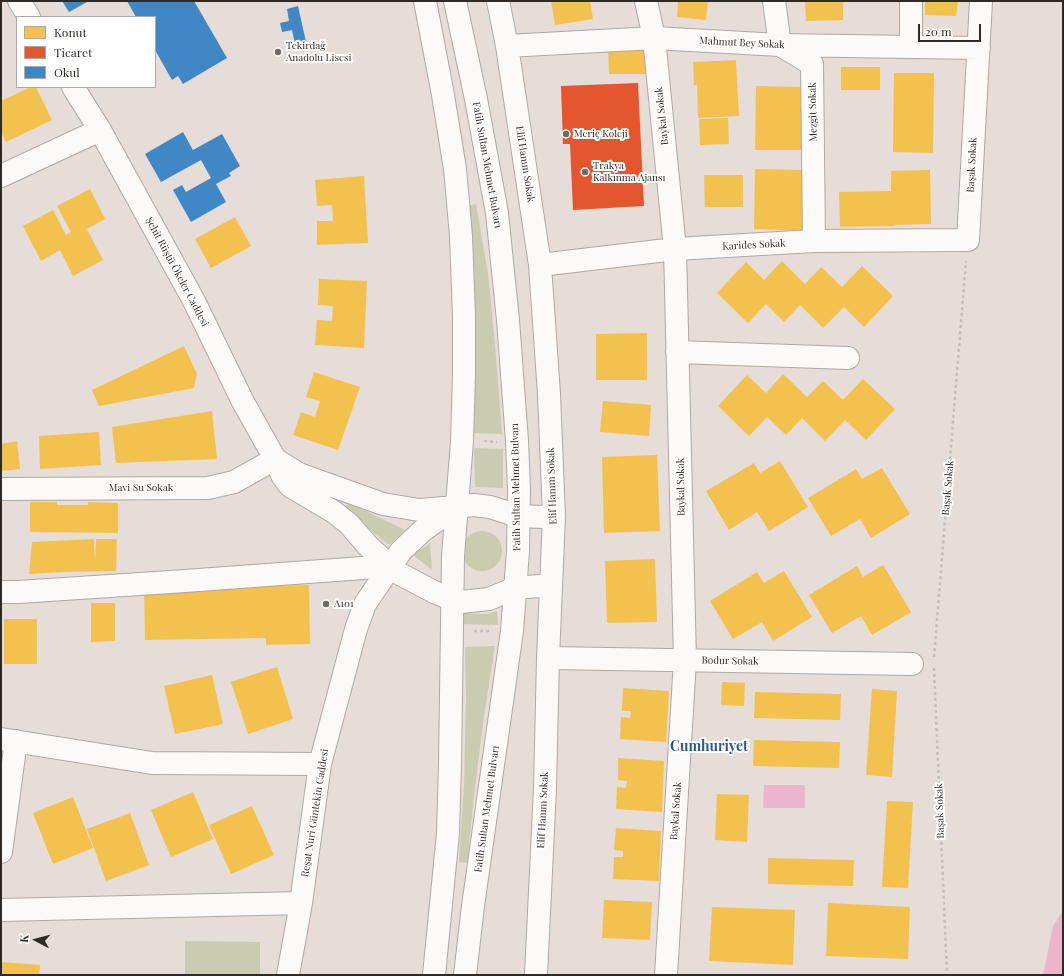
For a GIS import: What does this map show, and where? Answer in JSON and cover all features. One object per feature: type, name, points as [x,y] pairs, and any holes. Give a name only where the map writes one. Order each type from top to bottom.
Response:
[{"type":"street","points":[[19,1],[28,16]]},
{"type":"street","points":[[425,1],[455,169],[461,236],[464,316],[462,441],[453,556],[448,834],[434,975]]},
{"type":"street","name":"Fatih Sultan Mehmet Bulvarı","points":[[455,1],[476,99],[497,213],[508,320],[519,489],[518,551],[509,655],[473,906],[465,975]]},
{"type":"street","name":"Elif Hanım Sokak","points":[[498,1],[507,46],[540,265],[549,394],[554,516],[548,658],[545,788],[536,975]]},
{"type":"street","name":"Baykal Sokak","points":[[646,1],[654,38],[675,249],[685,660],[666,975]]},
{"type":"street","points":[[774,1],[780,45]]},
{"type":"street","points":[[911,1],[911,47]]},
{"type":"street","name":"Başak Sokak","points":[[968,240],[981,1]]},
{"type":"street","name":"Mahmut Bey Sokak","points":[[507,46],[654,38],[780,45],[978,48]]},
{"type":"street","name":"Mezgit Sokak","points":[[780,45],[812,64],[814,241]]},
{"type":"street","name":"Şehit Rüştü Ökeler Caddesi","points":[[73,88],[100,130],[194,301],[242,400],[275,459],[283,477],[290,486],[334,512],[349,524],[368,546],[398,573],[436,593],[461,602],[489,599],[515,588],[552,585]]},
{"type":"street","points":[[1,176],[100,130]]},
{"type":"street","name":"Karides Sokak","points":[[540,265],[675,249],[814,241],[968,240]]},
{"type":"street","points":[[677,352],[848,358]]},
{"type":"street","name":"Şehit Rüştü Ökeler Caddesi","points":[[275,459],[299,474],[384,504],[419,510],[474,505],[490,506],[518,516],[554,516]]},
{"type":"street","name":"Mavi Su Sokak","points":[[1,489],[208,488],[234,482],[275,459]]},
{"type":"street","name":"Reşat Nuri Güntekin Caddesi","points":[[288,975],[301,903],[320,764],[356,629],[365,604],[401,551],[422,531],[456,507]]},
{"type":"street","points":[[1,592],[185,581],[390,566]]},
{"type":"street","name":"Bodur Sokak","points":[[548,658],[912,664]]},
{"type":"street","points":[[1,852],[8,740],[152,763],[320,764]]},
{"type":"street","points":[[1,910],[301,903]]},
{"type":"path","name":"Başak Sokak","points":[[947,975],[934,656],[968,240]]},
{"type":"path","points":[[481,441],[503,442]]},
{"type":"path","points":[[470,632],[498,630]]},
{"type":"green space","points":[[476,204],[488,274],[502,434],[468,433],[465,206]]},
{"type":"green space","points":[[474,448],[503,449],[503,488],[475,487]]},
{"type":"green space","points":[[349,503],[405,530],[389,545],[344,509]]},
{"type":"green space","points":[[482,531],[493,534],[499,540],[502,551],[499,562],[493,568],[482,571],[471,568],[465,562],[462,551],[465,540],[471,534]]},
{"type":"green space","points":[[430,543],[432,570],[413,555]]},
{"type":"green space","points":[[497,611],[498,625],[463,624],[463,612],[488,614]]},
{"type":"green space","points":[[495,646],[484,716],[467,863],[459,862],[464,785],[466,697],[465,647]]},
{"type":"green space","points":[[185,941],[260,942],[260,975],[185,975]]},
{"type":"shaded area","points":[[764,785],[805,785],[805,808],[763,808]]},
{"type":"shaded area","points":[[1063,911],[1063,975],[1043,975],[1053,926]]},
{"type":"building: Konut","points":[[551,1],[590,1],[593,19],[555,25]]},
{"type":"building: Konut","points":[[678,1],[708,1],[706,20],[677,17]]},
{"type":"building: Konut","points":[[805,1],[843,1],[843,20],[806,21]]},
{"type":"building: Konut","points":[[925,1],[958,1],[956,16],[925,15]]},
{"type":"building: Konut","points":[[608,47],[645,47],[646,74],[609,74]]},
{"type":"building: Konut","points":[[736,60],[739,116],[698,118],[697,85],[694,85],[693,62]]},
{"type":"building: Konut","points":[[841,67],[880,67],[880,90],[841,90]]},
{"type":"building: Konut","points":[[894,73],[934,73],[933,153],[893,152]]},
{"type":"building: Konut","points":[[756,86],[804,87],[803,150],[755,150]]},
{"type":"building: Konut","points":[[29,88],[36,88],[52,120],[6,142],[1,132],[1,101]]},
{"type":"building: Konut","points":[[728,118],[729,144],[700,145],[699,119]]},
{"type":"building: Konut","points":[[755,169],[806,170],[804,231],[754,229]]},
{"type":"building: Konut","points":[[930,170],[931,224],[840,227],[839,192],[891,191],[891,171]]},
{"type":"building: Konut","points":[[704,175],[743,175],[743,207],[705,207]]},
{"type":"building: Konut","points":[[364,176],[368,243],[317,245],[317,221],[333,221],[332,205],[317,206],[315,180]]},
{"type":"building: Konut","points":[[90,189],[105,219],[87,229],[103,260],[73,276],[60,250],[41,261],[23,226],[53,210],[66,235],[71,232],[57,206]]},
{"type":"building: Konut","points":[[235,217],[251,246],[211,268],[195,239]]},
{"type":"building: Konut","points":[[782,261],[805,284],[821,267],[842,287],[862,266],[893,296],[864,327],[844,307],[823,328],[800,305],[784,322],[766,304],[748,323],[717,293],[746,262],[764,280]]},
{"type":"building: Konut","points":[[319,279],[367,281],[364,348],[315,345],[317,320],[332,321],[333,306],[318,305]]},
{"type":"building: Konut","points":[[647,333],[647,380],[596,380],[596,334]]},
{"type":"building: Konut","points":[[184,346],[197,374],[194,388],[99,406],[92,390]]},
{"type":"building: Konut","points":[[314,372],[360,387],[338,450],[293,435],[301,412],[315,417],[320,401],[306,397]]},
{"type":"building: Konut","points":[[783,374],[807,397],[823,381],[843,400],[863,379],[895,409],[866,440],[845,420],[825,441],[802,418],[786,435],[767,417],[749,436],[718,406],[747,375],[766,393]]},
{"type":"building: Konut","points":[[603,401],[651,405],[649,436],[600,432]]},
{"type":"building: Konut","points":[[212,411],[217,459],[116,463],[112,427]]},
{"type":"building: Konut","points":[[99,432],[101,465],[40,469],[39,436]]},
{"type":"building: Konut","points":[[17,441],[20,469],[1,471],[1,444]]},
{"type":"building: Konut","points":[[657,455],[660,531],[604,533],[602,457]]},
{"type":"building: Konut","points":[[780,461],[808,507],[769,531],[757,512],[729,530],[706,491],[754,463],[760,473]]},
{"type":"building: Konut","points":[[882,468],[910,514],[871,538],[860,519],[831,536],[808,498],[856,469],[862,479]]},
{"type":"building: Konut","points":[[30,502],[57,502],[57,505],[88,505],[88,502],[118,503],[118,533],[30,532]]},
{"type":"building: Konut","points":[[94,539],[95,564],[96,539],[117,539],[116,571],[29,574],[32,542]]},
{"type":"building: Konut","points":[[655,559],[657,622],[607,623],[605,561]]},
{"type":"building: Konut","points":[[883,565],[911,612],[872,635],[861,616],[832,633],[809,595],[857,566],[863,577]]},
{"type":"building: Konut","points":[[784,571],[812,617],[773,641],[762,622],[733,639],[710,601],[757,572],[764,583]]},
{"type":"building: Konut","points":[[309,585],[310,644],[266,645],[266,638],[145,640],[144,588]]},
{"type":"building: Konut","points":[[91,603],[115,603],[115,641],[91,642]]},
{"type":"building: Konut","points":[[4,619],[37,619],[37,664],[4,664]]},
{"type":"building: Konut","points":[[277,667],[293,719],[248,734],[231,682]]},
{"type":"building: Konut","points":[[212,675],[223,724],[175,734],[164,686]]},
{"type":"building: Konut","points":[[722,682],[745,683],[744,706],[721,705]]},
{"type":"building: Konut","points":[[623,688],[669,691],[666,742],[620,739],[621,717],[630,718],[631,711],[622,711]]},
{"type":"building: Konut","points":[[872,689],[897,691],[892,777],[866,775]]},
{"type":"building: Konut","points":[[755,692],[841,694],[840,720],[754,718]]},
{"type":"building: Konut","points":[[754,740],[840,742],[839,768],[753,766]]},
{"type":"building: Konut","points":[[618,758],[664,761],[662,812],[616,809],[617,787],[626,788],[627,781],[618,780]]},
{"type":"building: Konut","points":[[193,792],[213,839],[171,857],[151,810]]},
{"type":"building: Konut","points":[[717,794],[749,795],[747,842],[715,840]]},
{"type":"building: Konut","points":[[73,797],[93,848],[53,864],[33,813]]},
{"type":"building: Konut","points":[[887,801],[913,802],[908,888],[882,887]]},
{"type":"building: Konut","points":[[252,806],[274,855],[231,874],[209,825]]},
{"type":"building: Konut","points":[[130,813],[149,865],[106,881],[87,829]]},
{"type":"building: Konut","points":[[616,828],[661,831],[659,881],[613,879],[614,857],[623,857],[623,851],[614,850]]},
{"type":"building: Konut","points":[[768,858],[854,860],[853,886],[768,884]]},
{"type":"building: Konut","points":[[604,900],[652,902],[650,940],[602,938]]},
{"type":"building: Konut","points":[[828,903],[910,907],[908,959],[826,956]]},
{"type":"building: Konut","points":[[712,907],[795,910],[793,965],[709,961]]},
{"type":"building: Konut","points":[[1,962],[40,965],[39,975],[1,975]]},
{"type":"building: Ticaret","points":[[638,83],[644,206],[573,210],[570,144],[563,144],[561,86]]},
{"type":"building: Okul","points":[[62,1],[89,1],[69,12]]},
{"type":"building: Okul","points":[[127,1],[194,1],[227,58],[183,84],[178,76],[172,80],[156,52],[156,16],[135,16]]},
{"type":"building: Okul","points":[[298,6],[306,42],[295,44],[292,30],[282,32],[280,23],[289,21],[287,9]]},
{"type":"building: Okul","points":[[183,132],[193,150],[222,134],[240,166],[229,173],[231,176],[216,184],[226,202],[191,222],[173,190],[182,185],[186,192],[211,178],[201,160],[161,182],[145,154]]},
{"type":"place","name":"Tekirdağ Anadolu Lisesi","points":[[278,52]]},
{"type":"place","name":"Meriç Koleji","points":[[566,134]]},
{"type":"place","name":"Trakya Kalkınma Ajansı","points":[[585,172]]},
{"type":"place","name":"A101","points":[[326,604]]},
{"type":"district","name":"Cumhuriyet","points":[[709,747]]}]
